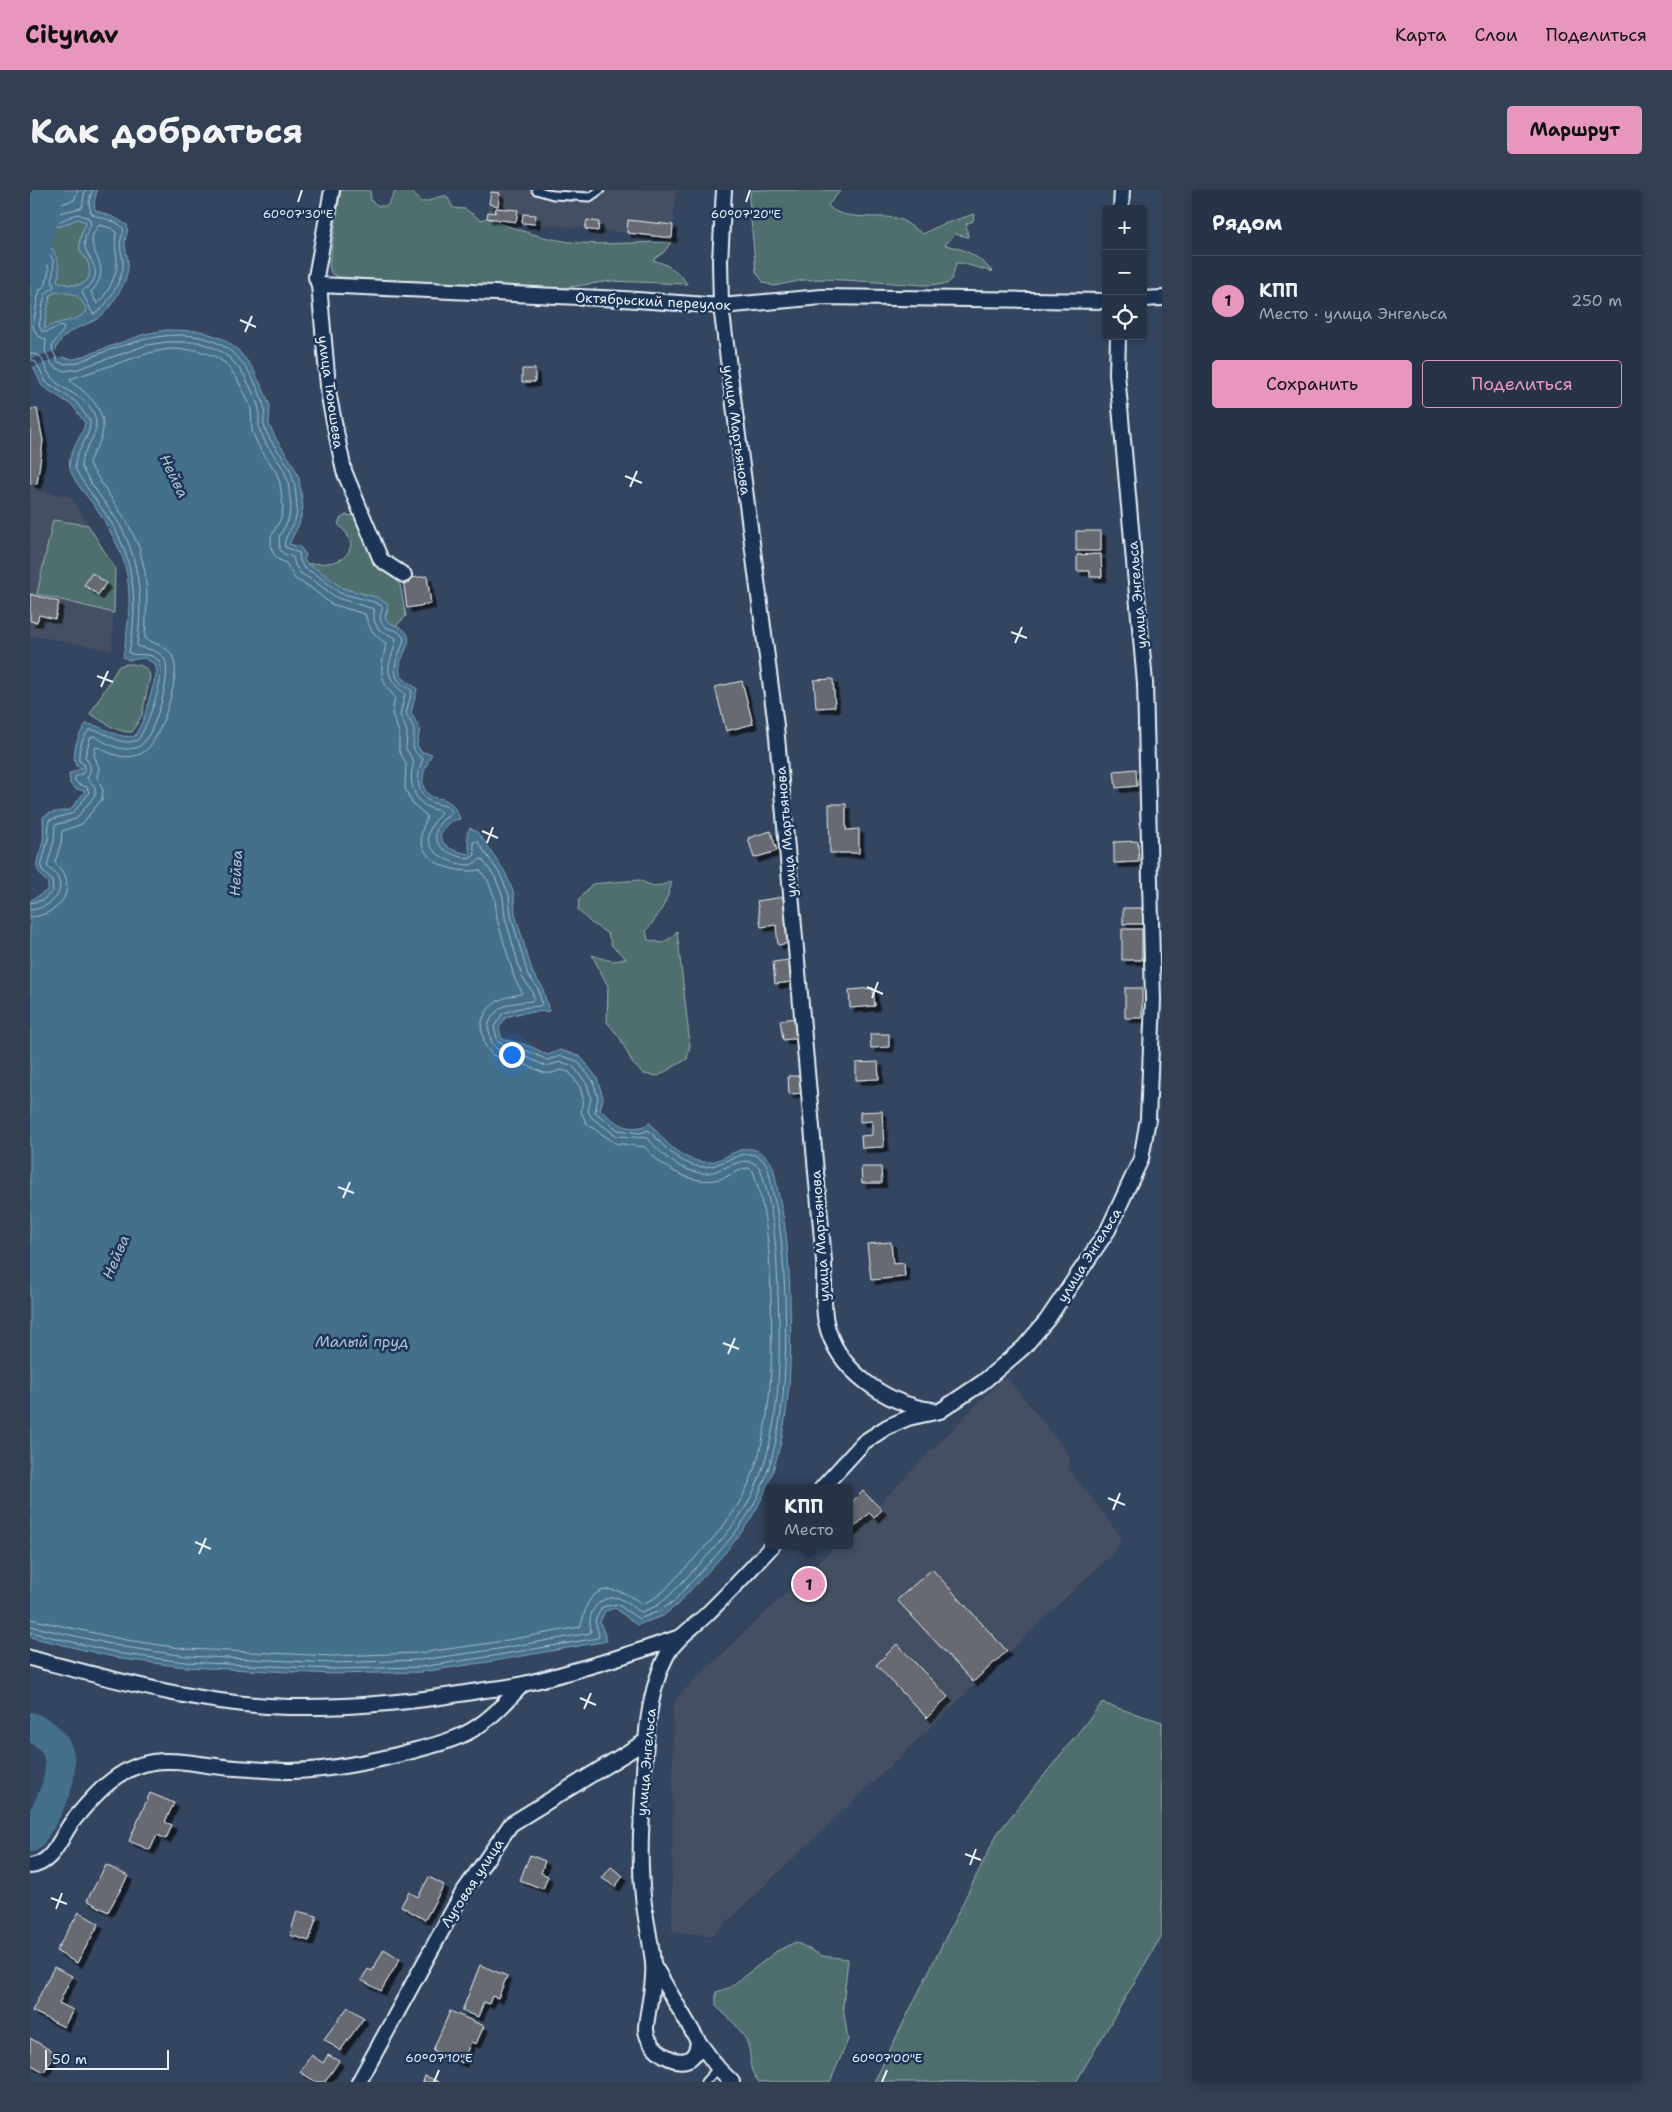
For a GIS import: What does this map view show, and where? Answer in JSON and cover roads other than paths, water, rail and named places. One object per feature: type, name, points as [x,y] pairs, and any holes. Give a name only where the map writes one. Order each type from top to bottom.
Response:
[{"type":"street","name":"улица Тююшева","points":[[332,190],[316,277],[319,285],[329,397],[344,471],[381,560],[404,575]]},
{"type":"street","name":"улица Мартьянова","points":[[724,190],[720,261],[720,306],[776,726],[824,1261],[825,1321],[834,1348],[848,1366],[866,1381],[886,1394],[915,1408],[940,1411]]},
{"type":"street","points":[[1121,205],[1122,190]]},
{"type":"street","name":"Октябрьский переулок","points":[[319,285],[623,299],[720,306],[822,297],[1102,301]]},
{"type":"street","points":[[1147,299],[1162,298]]},
{"type":"street","name":"улица Энгельса","points":[[826,1484],[864,1442],[887,1427],[908,1418],[940,1411],[983,1382],[1024,1347],[1047,1320],[1108,1230],[1142,1159],[1148,1119],[1153,1000],[1145,683],[1117,374],[1118,340]]},
{"type":"street","name":"улица Энгельса","points":[[653,1964],[698,2041],[698,2049],[685,2061],[678,2062],[658,2051],[651,2042],[646,2030],[653,1964],[640,1865],[649,1710],[668,1653],[680,1637],[732,1589],[770,1549]]},
{"type":"street","points":[[30,1658],[164,1692],[234,1702],[290,1707],[379,1704],[451,1696],[522,1684],[604,1662],[680,1637]]},
{"type":"street","points":[[30,1866],[44,1862],[55,1850],[73,1822],[99,1792],[116,1777],[135,1768],[152,1762],[177,1762],[214,1767],[291,1771],[315,1769],[398,1755],[455,1739],[473,1729],[492,1716],[522,1684]]},
{"type":"street","name":"Луговая улица","points":[[359,2082],[462,1894],[511,1824],[646,1741]]},
{"type":"street","points":[[698,2041],[718,2068],[732,2082]]},
{"type":"lane","points":[[536,190],[553,195],[590,197],[600,190]]},
{"type":"lane","points":[[705,2082],[718,2068]]},
{"type":"water","name":"Малый пруд","points":[[30,190],[97,190],[94,203],[95,210],[127,225],[128,230],[125,244],[128,261],[127,273],[113,303],[97,319],[67,334],[57,347],[57,354],[75,359],[145,334],[166,330],[201,331],[223,339],[237,349],[252,367],[270,406],[269,424],[299,478],[303,508],[299,524],[289,544],[300,547],[306,555],[304,560],[307,564],[320,571],[342,588],[376,597],[388,604],[385,618],[406,632],[409,640],[401,661],[400,672],[404,679],[417,689],[411,713],[420,729],[417,745],[421,752],[432,754],[424,772],[423,784],[429,794],[452,804],[460,819],[447,824],[440,836],[448,847],[470,854],[467,834],[470,828],[477,832],[505,872],[514,894],[515,914],[533,974],[542,986],[549,1011],[521,1013],[506,1017],[499,1028],[502,1039],[530,1046],[548,1055],[560,1050],[580,1056],[597,1078],[603,1098],[600,1110],[623,1126],[636,1128],[650,1123],[672,1148],[686,1157],[703,1162],[712,1162],[744,1149],[752,1149],[760,1152],[771,1163],[784,1218],[790,1298],[790,1376],[784,1428],[770,1478],[768,1484],[765,1484],[765,1490],[760,1502],[743,1530],[677,1605],[663,1616],[637,1625],[615,1608],[605,1611],[600,1622],[607,1641],[421,1672],[334,1674],[185,1667],[122,1659],[30,1637],[30,901],[48,890],[48,883],[37,868],[43,841],[43,817],[50,813],[70,810],[85,791],[76,789],[70,784],[69,774],[82,768],[76,766],[74,755],[76,744],[83,729],[86,724],[122,736],[135,736],[144,718],[157,672],[155,664],[144,658],[129,660],[123,657],[129,604],[129,590],[124,564],[110,531],[75,480],[69,464],[72,452],[85,423],[73,406],[42,386],[30,360]],"holes":[[[77,219],[87,222],[81,235],[80,245],[81,251],[88,262],[89,277],[82,284],[77,285],[64,284],[57,281],[59,265],[53,251],[47,242],[34,240],[53,226],[61,226]],[[56,292],[68,293],[79,298],[87,311],[78,318],[44,329],[50,295]]]},
{"type":"waterway","name":"Нейва","points":[[30,271],[50,190]]},
{"type":"waterway","name":"Нейва","points":[[30,1727],[46,1736],[56,1748],[60,1762],[59,1777],[54,1793],[39,1824],[30,1837]]},
{"type":"place","name":"КПП","points":[[809,1584]]}]
